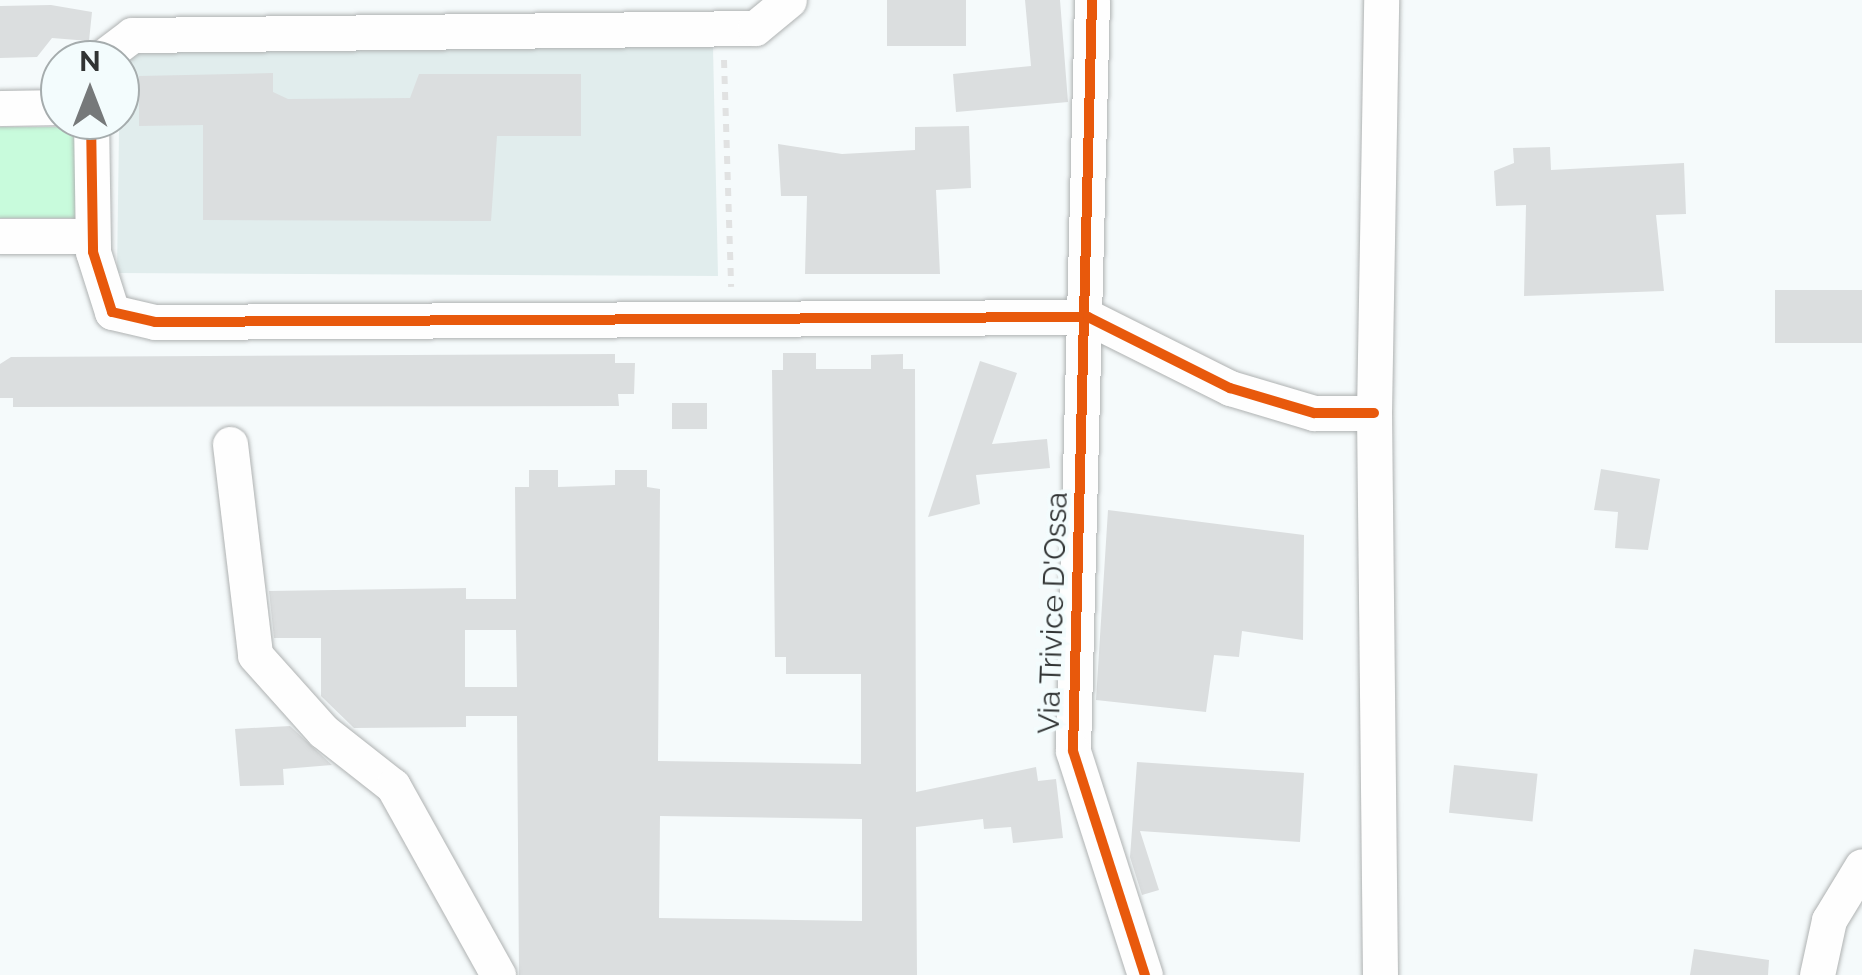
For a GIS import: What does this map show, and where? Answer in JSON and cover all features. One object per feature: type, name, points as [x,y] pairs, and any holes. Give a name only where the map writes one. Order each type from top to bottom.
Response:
[{"type":"street","points":[[126,40],[132,35],[755,28],[790,0]]},
{"type":"street","name":"Via Trivice D'Ossa","points":[[1092,0],[1088,318],[1073,750],[1145,975]]},
{"type":"street","points":[[1380,975],[1374,413],[1382,0]]},
{"type":"street","points":[[0,108],[40,107]]},
{"type":"street","points":[[91,140],[92,236],[112,312],[155,322],[1088,318],[1230,388],[1314,413],[1374,413]]},
{"type":"street","points":[[0,236],[92,236]]},
{"type":"street","points":[[230,444],[255,655],[323,730],[393,786],[498,975]]},
{"type":"street","points":[[1817,975],[1829,920],[1862,866]]},
{"type":"path","points":[[723,28],[732,320]]},
{"type":"shaded area","points":[[204,45],[713,47],[718,276],[117,273],[119,140],[140,140],[140,50]]},
{"type":"green space","points":[[0,127],[40,127],[40,140],[75,140],[75,218],[0,218]]},
{"type":"building","points":[[887,0],[966,0],[966,46],[887,46]]},
{"type":"building","points":[[1025,0],[1060,0],[1068,102],[956,112],[953,74],[1031,66]]},
{"type":"building","points":[[51,5],[92,12],[89,40],[40,40],[37,57],[0,58],[0,6]]},
{"type":"building","points":[[273,73],[273,92],[288,99],[410,98],[419,74],[581,74],[581,136],[497,136],[491,221],[203,220],[203,125],[140,126],[140,76]]},
{"type":"building","points":[[969,126],[971,188],[936,190],[940,274],[805,274],[807,196],[781,196],[778,144],[842,154],[915,150],[915,127]]},
{"type":"building","points":[[1550,147],[1551,170],[1684,163],[1686,214],[1656,215],[1664,291],[1524,296],[1526,205],[1496,206],[1494,171],[1514,163],[1513,148]]},
{"type":"building","points":[[1775,290],[1862,290],[1862,343],[1775,343]]},
{"type":"building","points":[[783,353],[816,353],[816,369],[871,369],[871,355],[903,354],[903,369],[915,369],[916,792],[1036,767],[1038,781],[1056,779],[1063,838],[1013,843],[1011,827],[984,829],[983,819],[916,827],[917,975],[519,975],[517,716],[466,716],[466,727],[354,728],[321,696],[321,638],[274,638],[269,591],[466,588],[466,599],[516,599],[515,487],[529,487],[529,470],[558,470],[558,487],[615,485],[615,470],[647,470],[647,487],[660,489],[658,761],[861,764],[861,674],[786,674],[786,657],[775,657],[772,370],[783,370]],"holes":[[[465,630],[516,630],[517,687],[465,687]],[[660,816],[862,819],[862,921],[659,918]]]},
{"type":"building","points":[[615,354],[615,363],[635,363],[634,394],[618,394],[619,406],[13,407],[13,398],[0,398],[0,364],[11,357]]},
{"type":"building","points":[[980,361],[1017,373],[992,444],[1047,439],[1050,468],[976,475],[980,504],[928,517]]},
{"type":"building","points":[[672,403],[707,403],[707,429],[672,429]]},
{"type":"building","points":[[1601,469],[1660,479],[1648,550],[1615,548],[1618,512],[1594,510]]},
{"type":"building","points":[[1108,510],[1304,535],[1303,640],[1242,631],[1239,657],[1214,655],[1206,712],[1096,700]]},
{"type":"building","points":[[290,726],[332,765],[283,769],[284,785],[240,786],[235,729]]},
{"type":"building","points":[[1137,762],[1304,773],[1300,842],[1140,831],[1159,890],[1142,895],[1130,857]]},
{"type":"building","points":[[1454,765],[1538,774],[1533,822],[1449,813]]},
{"type":"building","points":[[1694,949],[1769,960],[1768,975],[1690,975]]},
{"type":"cycle path","points":[[1092,0],[1073,751],[1145,975]]},
{"type":"cycle path","points":[[91,140],[93,252],[112,312],[155,322],[1088,317],[1230,388],[1314,413],[1374,413]]}]
